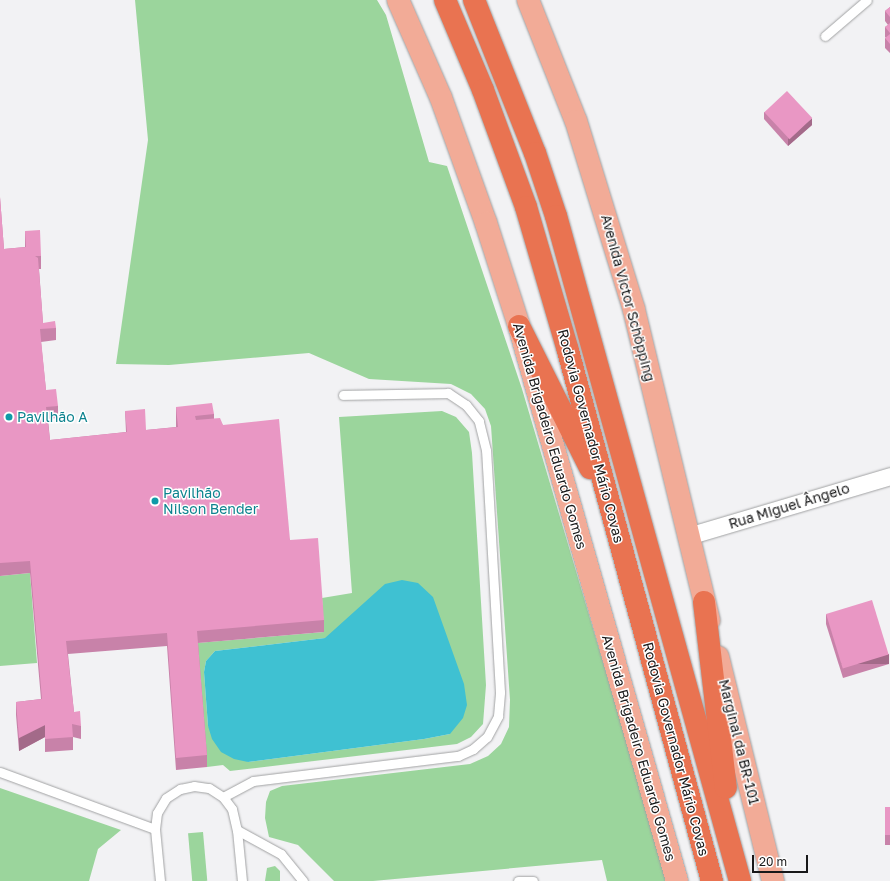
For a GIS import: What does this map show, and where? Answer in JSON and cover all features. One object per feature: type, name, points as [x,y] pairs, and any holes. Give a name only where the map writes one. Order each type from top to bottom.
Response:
[{"type":"highway","name":"Rodovia Governador Mário Covas","points":[[445,0],[483,90],[526,207],[612,514],[712,881]]},
{"type":"highway","name":"Rodovia Governador Mário Covas","points":[[474,0],[512,92],[556,216],[740,881]]},
{"type":"highway","points":[[519,326],[612,514]]},
{"type":"highway","points":[[704,602],[734,859]]},
{"type":"main road","name":"Avenida Brigadeiro Eduardo Gomes","points":[[398,0],[466,162],[519,326],[677,881]]},
{"type":"main road","name":"Avenida Victor Schöpping","points":[[528,0],[576,121],[606,212],[634,310],[704,602]]},
{"type":"main road","name":"Marginal da BR-101","points":[[704,602],[773,881]]},
{"type":"street","name":"Rua Miguel Ângelo","points":[[688,536],[890,476]]},
{"type":"lane","points":[[825,36],[867,0]]},
{"type":"lane","points":[[223,797],[253,781],[458,756],[473,750],[487,737],[498,716],[500,692],[486,458],[479,422],[466,405],[448,393],[342,395]]},
{"type":"lane","points":[[0,772],[155,829]]},
{"type":"lane","points":[[160,881],[155,829],[157,813],[166,798],[180,789],[194,786],[209,788],[223,797],[232,809],[237,830],[242,881]]},
{"type":"lane","points":[[237,830],[249,834],[281,854],[304,880]]},
{"type":"lane","points":[[518,881],[533,881]]},
{"type":"green space","points":[[135,0],[377,0],[386,15],[429,162],[447,166],[522,389],[668,881],[607,881],[602,860],[373,881],[334,881],[298,845],[269,837],[265,818],[266,802],[270,791],[282,786],[470,764],[488,756],[501,744],[509,727],[510,700],[491,426],[485,409],[471,394],[451,384],[369,379],[309,353],[169,365],[116,364],[148,140]]},
{"type":"green space","points":[[442,411],[456,417],[469,432],[472,453],[486,685],[483,724],[471,737],[457,744],[230,771],[223,765],[207,767],[197,643],[324,632],[322,598],[352,593],[339,417]],"holes":[[[325,638],[450,734],[424,739],[248,762],[208,726],[204,672],[206,661],[215,651]]]},
{"type":"green space","points":[[30,573],[37,663],[0,666],[0,576]]},
{"type":"green space","points":[[0,788],[121,830],[98,849],[89,881],[0,881]]},
{"type":"green space","points":[[203,832],[207,881],[192,881],[188,833]]},
{"type":"green space","points":[[275,866],[280,871],[280,881],[265,881],[267,868]]},
{"type":"water","points":[[402,580],[418,583],[433,597],[464,684],[467,705],[463,718],[450,734],[424,739],[248,762],[234,759],[221,752],[212,739],[208,726],[204,672],[206,661],[215,651],[325,638],[385,584]]},
{"type":"building","points":[[890,7],[890,17],[885,11]]},
{"type":"building","points":[[890,23],[890,33],[885,27]]},
{"type":"building","points":[[890,34],[890,44],[885,38]]},
{"type":"building","points":[[787,91],[812,118],[790,139],[764,112]]},
{"type":"building","name":"Pavilhão Nilson Bender","points":[[0,197],[4,249],[26,247],[25,231],[40,230],[41,256],[35,256],[38,258],[43,323],[55,321],[56,328],[40,329],[46,390],[56,389],[58,406],[46,407],[50,440],[127,432],[125,411],[145,409],[146,430],[178,427],[176,407],[212,403],[214,414],[195,416],[196,420],[220,418],[223,425],[279,419],[290,540],[318,538],[324,620],[197,631],[207,755],[176,758],[167,633],[66,641],[74,712],[80,711],[81,726],[72,724],[73,737],[45,739],[45,725],[19,738],[16,702],[42,699],[30,561],[0,563]]},
{"type":"building","points":[[872,600],[889,655],[843,669],[826,614]]},
{"type":"building","points":[[885,807],[890,807],[890,835],[885,835]]},
{"type":"place","name":"Pavilhão A","points":[[9,417]]},
{"type":"place","name":"Pavilhão Nilson Bender","points":[[155,501]]}]
